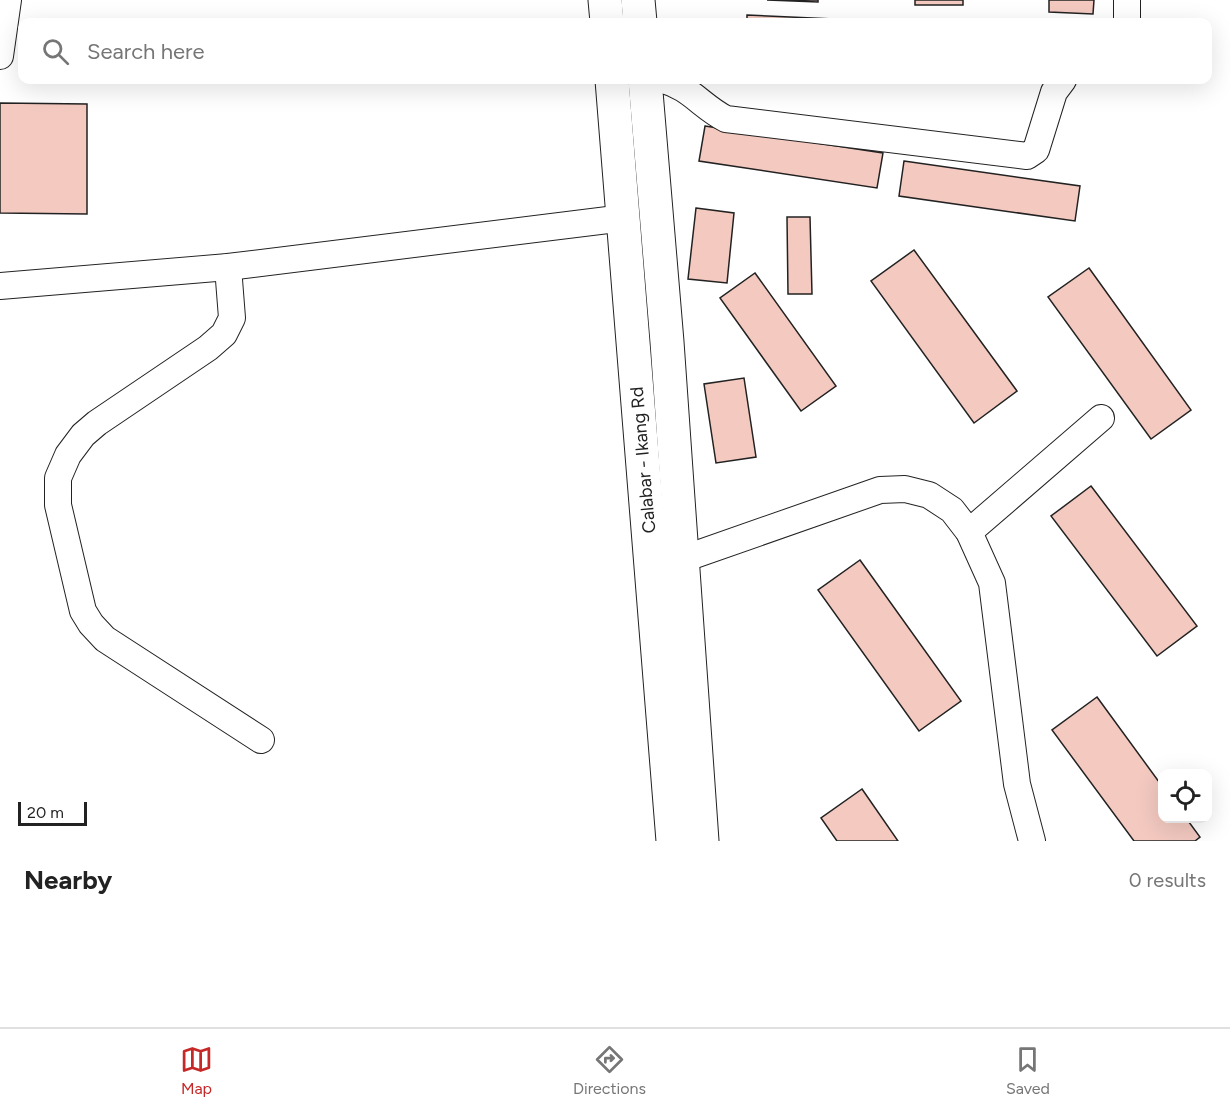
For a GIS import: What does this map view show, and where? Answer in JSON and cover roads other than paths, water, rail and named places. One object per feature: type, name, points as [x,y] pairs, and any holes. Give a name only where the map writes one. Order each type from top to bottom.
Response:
[{"type":"highway","points":[[605,0],[607,18]]},
{"type":"highway","points":[[638,0],[640,18]]},
{"type":"highway","name":"Calabar - Ikang Rd","points":[[612,84],[624,218],[702,841]]},
{"type":"highway","name":"Calabar - Ikang Rd","points":[[645,84],[667,342],[667,562],[673,841]]},
{"type":"street","points":[[0,56],[8,0]]},
{"type":"street","points":[[1127,0],[1127,18]]},
{"type":"street","points":[[672,84],[686,90],[711,112],[726,119],[1027,156],[1036,150],[1054,92],[1060,84]]},
{"type":"street","points":[[0,286],[228,267],[624,218]]},
{"type":"street","points":[[228,267],[231,318],[224,334],[208,348],[97,423],[83,435],[68,455],[58,478],[58,505],[83,611],[91,624],[105,639],[261,740]]},
{"type":"street","points":[[969,532],[1101,418]]},
{"type":"street","points":[[667,562],[880,490],[905,489],[929,495],[952,510],[969,532],[992,583],[1017,784],[1032,841]]}]
